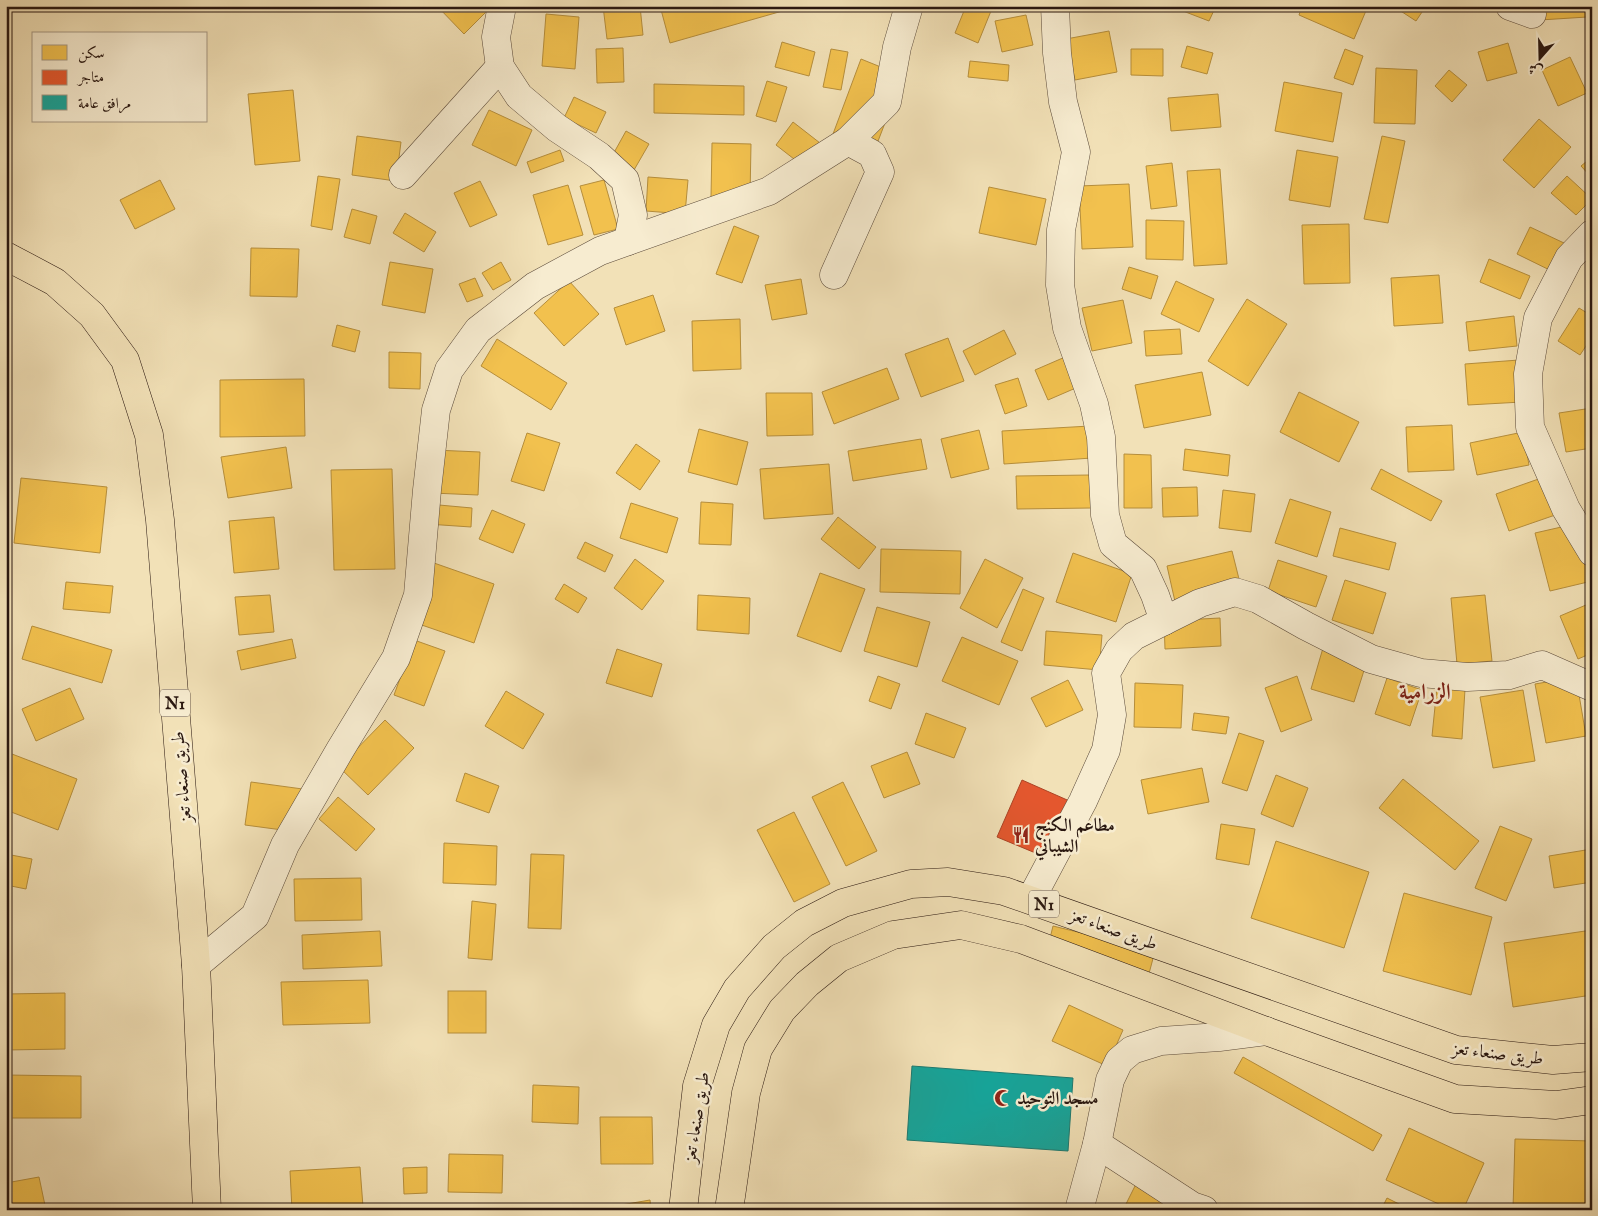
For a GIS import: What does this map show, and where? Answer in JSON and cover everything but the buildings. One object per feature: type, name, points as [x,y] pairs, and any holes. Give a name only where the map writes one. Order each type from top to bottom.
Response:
[{"type":"highway","name":"طريق صنعاء تعز","points":[[6,256],[55,282],[92,315],[125,360],[149,435],[160,520],[196,965],[207,1210]]},
{"type":"highway","name":"طريق صنعاء تعز","points":[[683,1210],[697,1086],[716,1025],[737,989],[774,947],[804,924],[843,902],[911,884],[948,882],[1004,891],[1031,899],[1456,1050],[1553,1060],[1592,1057]]},
{"type":"highway","name":"N1","points":[[729,1210],[746,1092],[758,1049],[782,1010],[807,984],[839,958],[892,935],[961,926],[1021,939],[1266,1031],[1455,1099],[1556,1105],[1592,1100]]},
{"type":"street","points":[[502,6],[496,37],[500,67],[519,96],[558,128],[599,156],[625,180],[633,215],[628,241]]},
{"type":"street","points":[[196,965],[255,916],[285,845],[396,658],[418,594],[436,410],[449,370],[478,330],[535,286],[600,251],[769,191],[848,141],[887,102],[897,47],[909,6]]},
{"type":"street","points":[[1055,6],[1057,53],[1063,102],[1076,152],[1061,230],[1060,284],[1067,328],[1094,404],[1101,437],[1105,515],[1113,544],[1143,569],[1164,621]]},
{"type":"street","points":[[403,175],[500,67]]},
{"type":"street","points":[[834,275],[880,172],[872,154],[848,141]]},
{"type":"street","points":[[1592,234],[1569,258],[1538,318],[1528,374],[1530,427],[1566,509],[1592,552]]},
{"type":"street","points":[[1031,899],[1083,801],[1106,750],[1112,715],[1106,673],[1119,650],[1134,636],[1200,602],[1235,592],[1258,599],[1371,659],[1421,673],[1467,677],[1509,675],[1542,665],[1592,687]]},
{"type":"street","points":[[1079,1210],[1097,1144],[1110,1080],[1119,1061],[1132,1050],[1161,1042],[1266,1031]]},
{"type":"street","points":[[1097,1144],[1192,1206],[1204,1210]]},
{"type":"place","name":"مطاعم الكنج الشيباني","points":[[1021,835]]},
{"type":"place","name":"مسجد التوحيد","points":[[1003,1098]]},
{"type":"district","name":"الزرامية","points":[[1425,691]]}]
